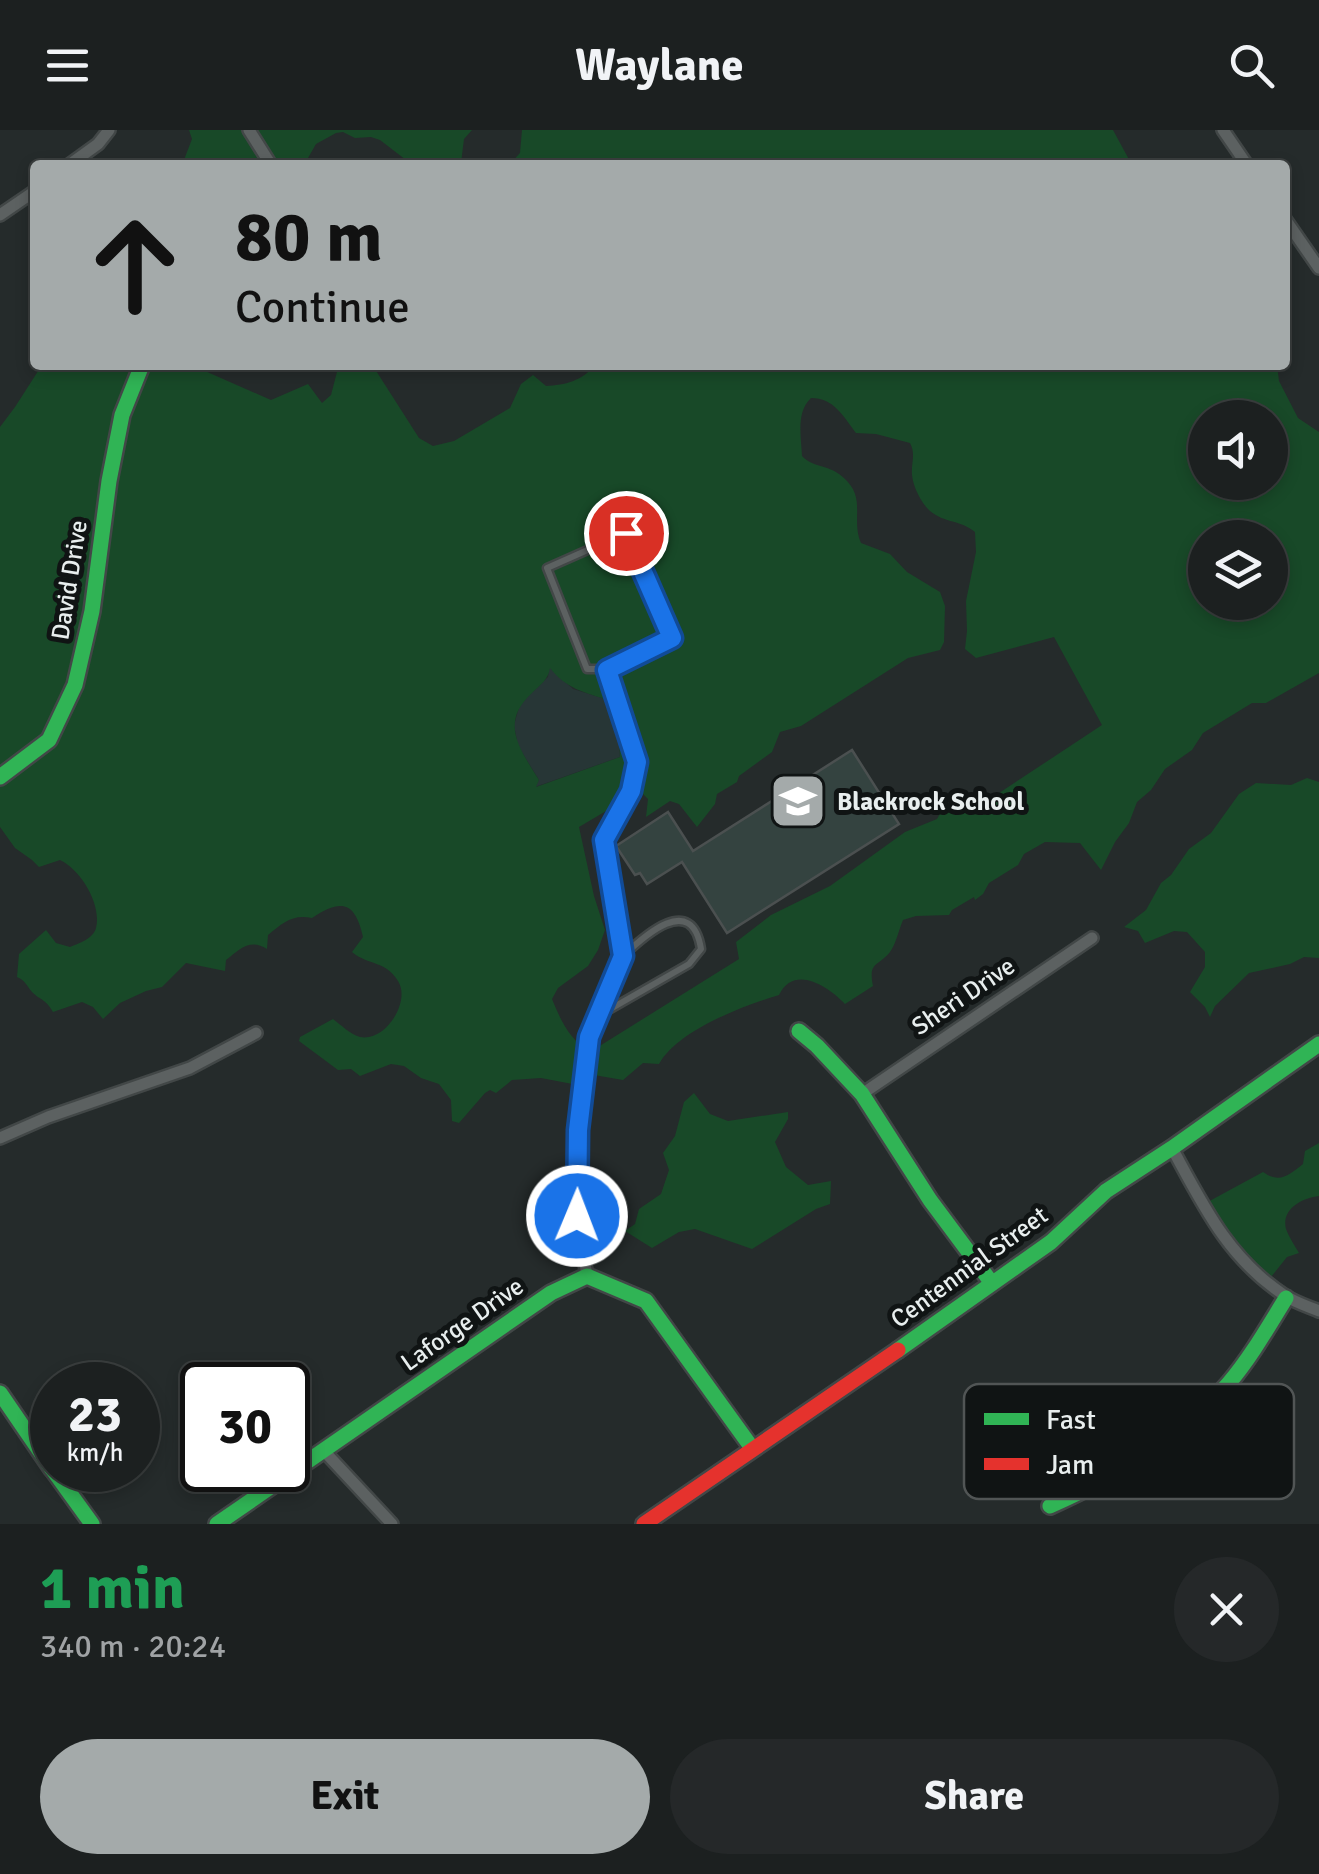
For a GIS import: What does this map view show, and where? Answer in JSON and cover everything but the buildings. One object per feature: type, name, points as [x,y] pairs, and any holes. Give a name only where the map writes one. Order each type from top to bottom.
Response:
[{"type":"street","points":[[77,160],[109,130]]},
{"type":"street","points":[[249,130],[268,160]]},
{"type":"street","points":[[1223,130],[1244,160]]},
{"type":"street","points":[[0,216],[30,195]]},
{"type":"street","points":[[1290,226],[1319,268]]},
{"type":"street","name":"David Drive","points":[[0,777],[49,740],[75,685],[92,612],[122,415],[140,370]]},
{"type":"street","name":"Sheri Drive","points":[[862,1094],[1092,938]]},
{"type":"street","points":[[798,1032],[817,1046],[862,1094],[930,1200],[991,1282]]},
{"type":"street","points":[[0,1138],[48,1116],[190,1068],[256,1033]]},
{"type":"street","points":[[589,1037],[578,1130],[577,1216],[587,1276],[646,1301],[752,1448]]},
{"type":"street","name":"Centennial Street","points":[[644,1524],[664,1519],[752,1448],[1051,1242],[1106,1191],[1319,1044]]},
{"type":"street","points":[[1172,1148],[1210,1218],[1246,1266],[1286,1298],[1319,1312]]},
{"type":"street","name":"Laforge Drive","points":[[217,1524],[551,1294],[587,1276]]},
{"type":"street","points":[[1227,1384],[1286,1298]]},
{"type":"street","points":[[0,1393],[30,1436]]},
{"type":"street","points":[[324,1451],[392,1524]]},
{"type":"street","points":[[69,1492],[92,1524]]},
{"type":"street","points":[[1050,1506],[1065,1499]]},
{"type":"lane","points":[[626,533],[672,638],[607,670],[587,670],[547,568],[626,533]]},
{"type":"lane","points":[[607,670],[637,762],[631,791],[604,840],[623,956]]},
{"type":"lane","points":[[589,1037],[597,1017],[623,956],[666,922],[681,921],[692,928],[701,949],[689,964],[597,1017]]},
{"type":"shaded area","points":[[549,666],[573,689],[609,700],[619,734],[620,757],[535,787],[539,780],[518,746],[514,725],[520,704],[548,677]]},
{"type":"green space","points":[[189,130],[472,130],[464,139],[461,160],[406,160],[380,140],[355,138],[343,132],[316,144],[307,160],[184,160],[192,139]]},
{"type":"green space","points":[[522,130],[1113,130],[1129,160],[514,160],[520,153]]},
{"type":"green space","points":[[39,370],[204,370],[271,400],[308,384],[322,403],[331,395],[337,370],[376,370],[419,438],[433,446],[454,441],[510,408],[521,384],[533,375],[546,386],[560,385],[590,370],[1278,370],[1279,381],[1298,418],[1319,432],[1319,673],[1266,703],[1252,703],[1203,733],[1192,750],[1165,769],[1137,802],[1101,870],[1080,843],[1045,842],[989,883],[983,894],[949,915],[903,920],[892,949],[873,968],[873,986],[845,1004],[821,985],[802,979],[793,981],[779,995],[696,1030],[659,1064],[643,1063],[623,1080],[588,1074],[583,1086],[541,1078],[512,1080],[496,1093],[485,1093],[459,1123],[452,1121],[451,1100],[439,1084],[404,1066],[391,1064],[360,1076],[351,1069],[338,1070],[299,1041],[300,1037],[333,1019],[357,1036],[370,1037],[387,1027],[401,999],[401,989],[393,974],[352,952],[363,937],[360,925],[351,910],[339,906],[312,918],[288,920],[268,935],[267,949],[245,946],[226,960],[225,971],[186,963],[162,987],[120,1003],[103,1019],[93,1007],[82,1002],[53,1012],[17,977],[19,954],[46,930],[56,943],[70,947],[92,935],[97,919],[93,898],[68,865],[60,860],[39,867],[15,848],[0,827],[0,427]],"holes":[[[811,398],[842,414],[856,433],[910,443],[913,480],[924,504],[935,515],[975,532],[976,552],[966,601],[965,649],[976,658],[1054,637],[1102,725],[987,801],[974,806],[963,798],[937,819],[905,832],[830,886],[771,915],[736,942],[739,959],[590,1052],[566,1029],[552,999],[558,988],[588,966],[605,930],[579,827],[640,791],[648,799],[646,817],[670,801],[679,804],[697,827],[715,804],[717,794],[772,752],[780,732],[801,726],[908,658],[940,650],[944,642],[945,606],[940,592],[907,572],[890,554],[861,543],[854,490],[834,471],[802,456],[803,410]],[[550,668],[569,685],[609,700],[619,734],[620,757],[536,787],[539,780],[516,736],[516,715],[544,682]]]},
{"type":"green space","points":[[1307,778],[1319,782],[1319,958],[1304,957],[1249,973],[1215,1006],[1210,1017],[1190,992],[1205,967],[1205,952],[1187,932],[1174,931],[1145,943],[1138,931],[1124,927],[1146,910],[1161,883],[1189,849],[1211,833],[1239,794],[1256,783],[1291,785]]},
{"type":"green space","points":[[694,1093],[710,1114],[728,1121],[788,1112],[775,1142],[786,1167],[808,1185],[831,1181],[830,1204],[752,1249],[695,1229],[679,1232],[652,1248],[625,1231],[635,1224],[639,1209],[661,1194],[669,1170],[663,1153],[675,1136],[684,1102]]},
{"type":"green space","points":[[1319,1143],[1319,1196],[1294,1206],[1285,1222],[1299,1253],[1287,1257],[1267,1282],[1204,1204],[1263,1172],[1279,1178],[1289,1175],[1303,1164],[1305,1151]]},
{"type":"traffic: fast","points":[[0,777],[49,740],[75,685],[92,611],[122,415],[140,370]]},
{"type":"traffic: fast","points":[[799,1031],[862,1094],[930,1200],[991,1282]]},
{"type":"traffic: fast","points":[[898,1350],[1051,1242],[1106,1191],[1319,1044]]},
{"type":"traffic: fast","points":[[217,1524],[551,1293],[587,1276],[646,1301],[752,1448]]},
{"type":"traffic: fast","points":[[1227,1384],[1286,1298]]},
{"type":"traffic: fast","points":[[0,1393],[30,1437]]},
{"type":"traffic: fast","points":[[69,1492],[92,1524]]},
{"type":"traffic: fast","points":[[1050,1506],[1064,1499]]},
{"type":"traffic: jam","points":[[644,1524],[898,1350]]},
{"type":"place","name":"Blackrock School","points":[[798,801]]},
{"type":"route","points":[[577,1216],[578,1130],[589,1037],[623,956],[604,840],[631,791],[637,762],[607,670],[672,638],[626,533]]}]
